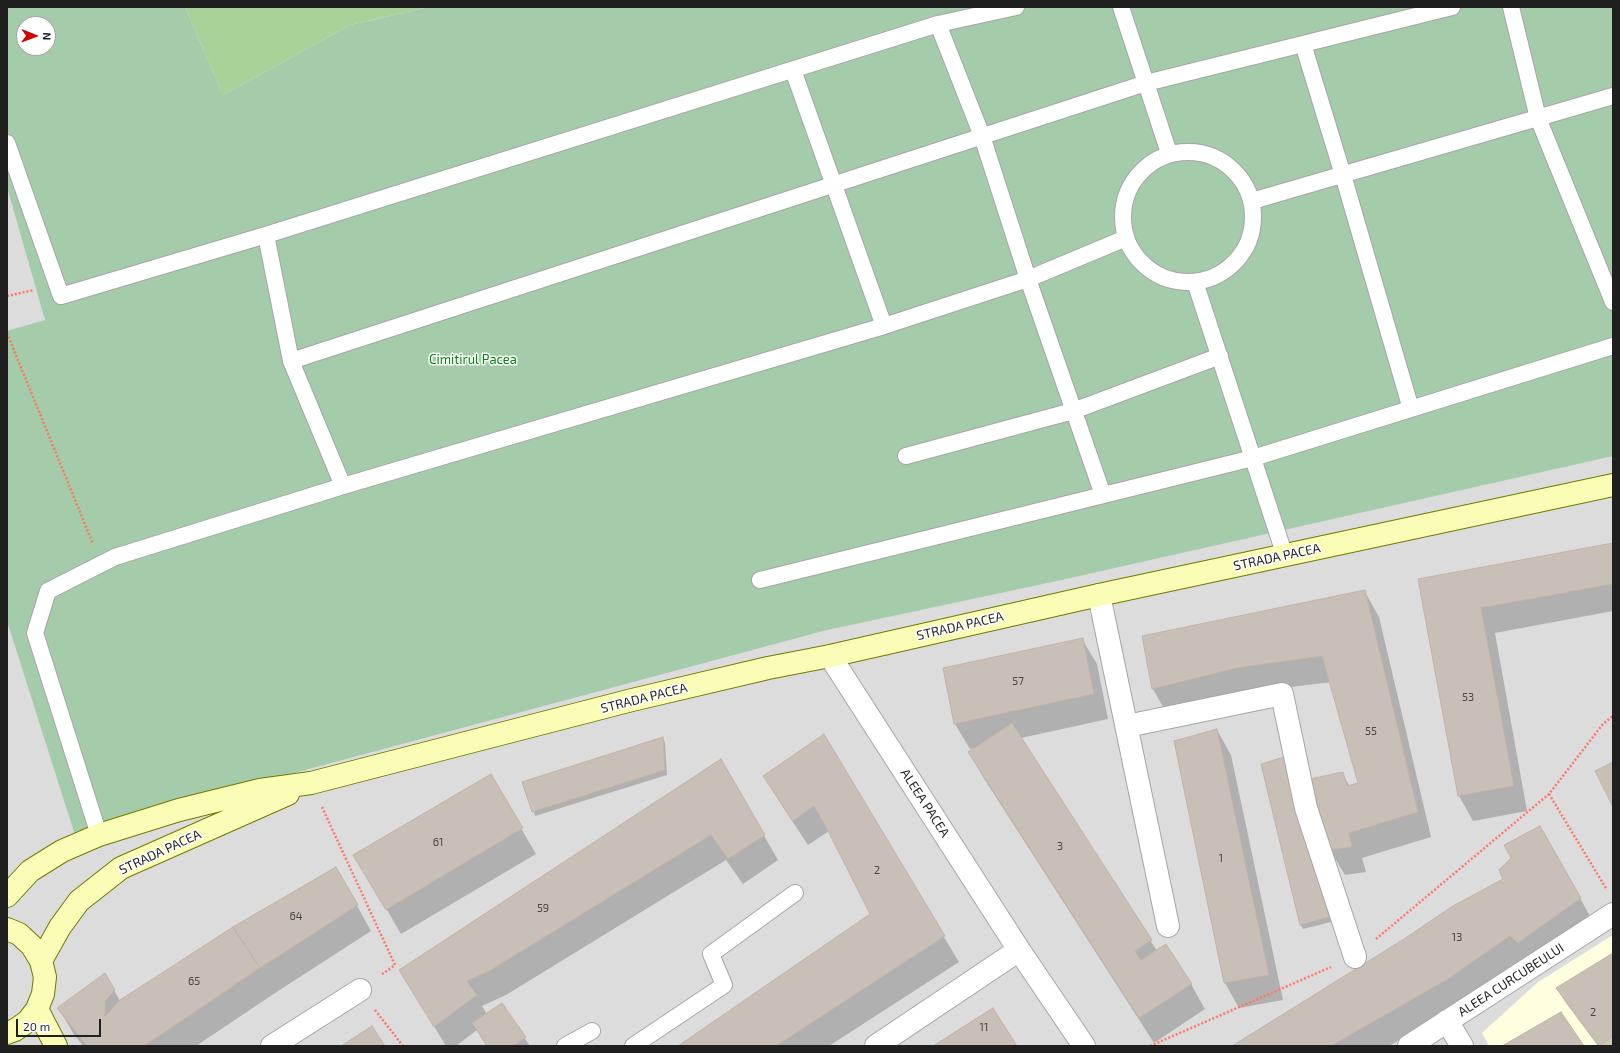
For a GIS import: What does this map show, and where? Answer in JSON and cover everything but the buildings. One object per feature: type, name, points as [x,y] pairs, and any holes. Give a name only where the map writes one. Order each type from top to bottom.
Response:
[{"type":"main road","name":"STRADA PACEA","points":[[7,896],[30,871],[62,851],[99,835],[179,810],[260,790],[311,783],[632,700],[768,668],[830,656],[1099,595],[1613,485]]},
{"type":"main road","name":"STRADA PACEA","points":[[41,961],[60,927],[79,901],[121,868],[311,783]]},
{"type":"main road","points":[[7,929],[19,934],[32,946],[41,961],[45,977],[43,994],[37,1009],[28,1021],[15,1030],[7,1033]]},
{"type":"main road","points":[[37,1009],[56,1046]]},
{"type":"street","points":[[1099,595],[1168,926]]},
{"type":"street","name":"ALEEA PACEA","points":[[830,656],[1019,950],[1084,1046]]},
{"type":"street","points":[[1127,726],[1282,694],[1306,808],[1355,957]]},
{"type":"street","name":"ALEEA CURCUBEULUI","points":[[1409,1046],[1447,1021],[1611,904]]},
{"type":"street","points":[[890,1042],[1019,950]]},
{"type":"street","points":[[272,1046],[360,990]]},
{"type":"street","points":[[1447,1021],[1462,1046]]},
{"type":"lane","points":[[7,143],[61,296],[266,235],[938,24],[1016,7]]},
{"type":"lane","points":[[1122,7],[1169,153]]},
{"type":"lane","points":[[291,361],[1146,83],[1452,7]]},
{"type":"lane","points":[[1511,7],[1538,118],[1613,302]]},
{"type":"lane","points":[[938,24],[982,136],[1028,279],[1103,495]]},
{"type":"lane","points":[[1303,44],[1343,175],[1410,409]]},
{"type":"lane","points":[[793,70],[884,326]]},
{"type":"lane","points":[[1252,201],[1613,96]]},
{"type":"lane","points":[[1191,151],[1212,155],[1230,166],[1244,182],[1252,201],[1254,222],[1248,244],[1235,263],[1217,276],[1196,282],[1173,281],[1152,273],[1136,258],[1126,238],[1122,217],[1125,196],[1135,177],[1150,162],[1169,153],[1191,151]]},
{"type":"lane","points":[[266,235],[291,361],[343,486]]},
{"type":"lane","points":[[99,835],[35,633],[48,591],[115,557],[343,486],[884,326],[1028,279],[1126,238]]},
{"type":"lane","points":[[1196,282],[1285,556]]},
{"type":"lane","points":[[760,580],[1253,458],[1613,346]]},
{"type":"lane","points":[[906,456],[1073,411],[1220,356]]},
{"type":"lane","points":[[633,1046],[724,985],[711,954],[795,893]]},
{"type":"lane","points":[[565,1046],[592,1031]]},
{"type":"path","points":[[7,296],[56,285]]},
{"type":"path","points":[[7,333],[101,564]]},
{"type":"path","points":[[1150,1046],[1355,957],[1549,794],[1603,724],[1613,716]]},
{"type":"path","points":[[311,783],[395,965],[360,990],[403,1046]]},
{"type":"path","points":[[1549,794],[1611,904]]},
{"type":"shaded area","points":[[1613,7],[1613,1046],[7,1046],[7,101]]},
{"type":"shaded area","points":[[1613,935],[1613,1046],[1489,1046],[1482,1033],[1538,982]]},
{"type":"green space","name":"Cimitirul Pacea","points":[[7,7],[185,7],[223,95],[350,25],[429,7],[1613,7],[1613,456],[1066,579],[827,630],[74,832],[7,621],[7,331],[45,320],[7,187]]},
{"type":"green space","points":[[185,7],[429,7],[350,25],[223,95]]}]
